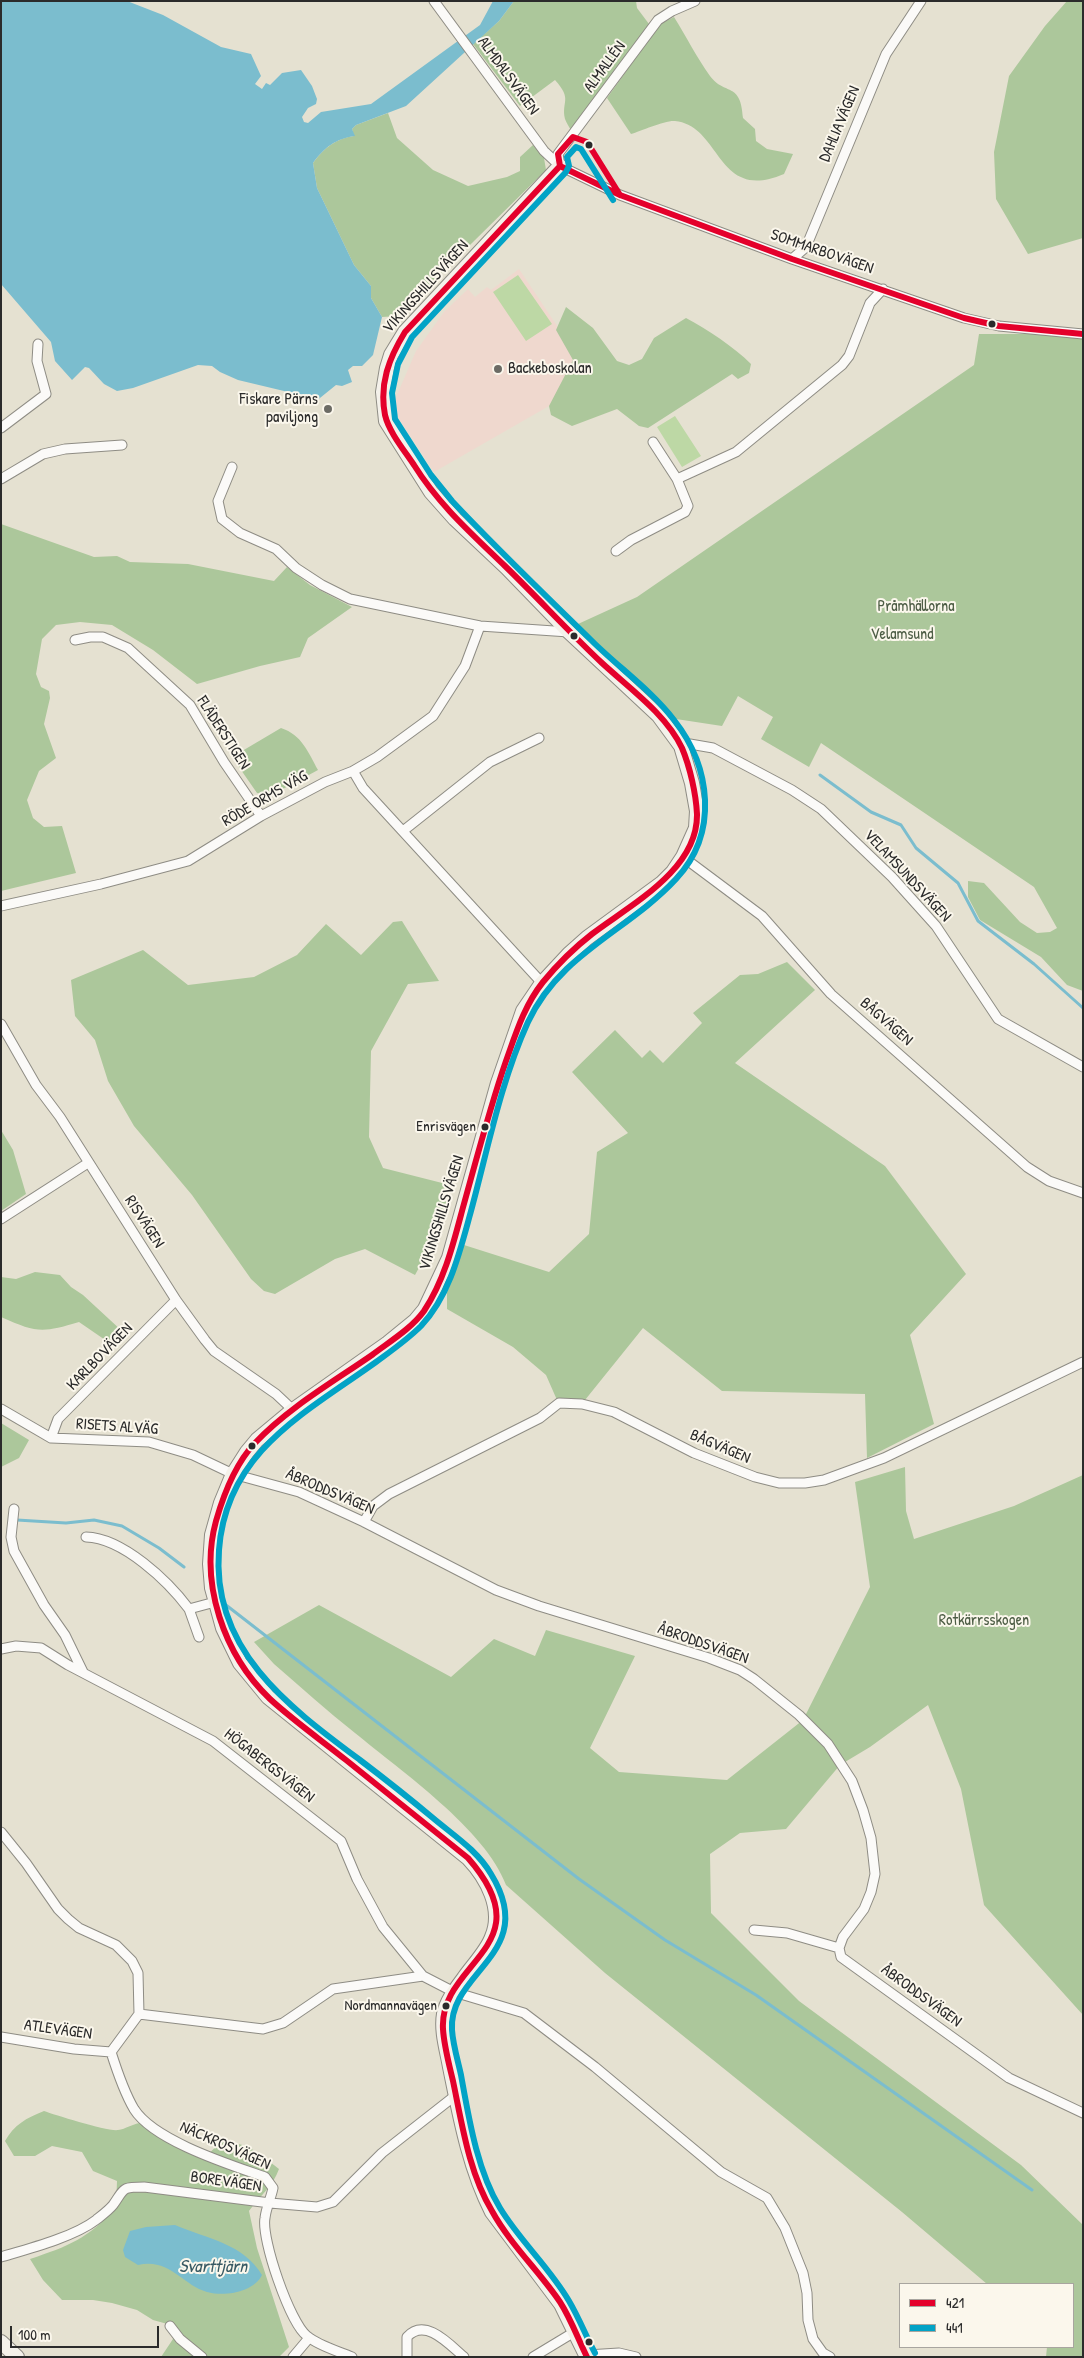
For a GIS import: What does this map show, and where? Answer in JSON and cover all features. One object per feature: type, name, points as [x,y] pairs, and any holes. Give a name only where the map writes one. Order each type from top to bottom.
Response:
[{"type":"street","name":"ALMDALSVÄGEN","points":[[434,1],[544,151],[560,166]]},
{"type":"street","name":"ALMALLÉN","points":[[560,166],[558,154],[573,137],[658,20],[672,11],[695,1]]},
{"type":"street","name":"DAHLIAVÄGEN","points":[[792,259],[806,247],[886,54],[921,1]]},
{"type":"street","name":"SOMMARBOVÄGEN","points":[[560,166],[620,194],[792,259],[964,318],[999,326],[1083,334]]},
{"type":"street","name":"VIKINGSHILLSVÄGEN","points":[[560,166],[405,332],[391,356],[384,382],[383,402],[386,421],[430,492],[455,520],[507,568],[569,632],[659,716],[681,746],[692,784],[697,811],[696,828],[683,857],[673,872],[662,883],[587,938],[542,983],[523,1011],[506,1056],[449,1258],[425,1309],[415,1321],[388,1343],[293,1410],[257,1440],[246,1452],[234,1474],[215,1521],[210,1543],[210,1576],[215,1602],[233,1651],[268,1697],[468,1858],[480,1871],[493,1898],[495,1920],[493,1937],[454,1992],[444,2014],[443,2027],[456,2095],[473,2163],[492,2212],[561,2304],[587,2356]]},
{"type":"street","points":[[677,479],[736,452],[842,365],[849,356],[870,303],[883,289]]},
{"type":"street","points":[[1,428],[46,394],[37,361],[38,344]]},
{"type":"street","points":[[616,551],[631,540],[685,512],[688,506],[677,479],[654,442]]},
{"type":"street","points":[[1,479],[43,454],[65,449],[122,445]]},
{"type":"street","points":[[232,467],[218,501],[222,520],[240,533],[276,549],[309,577],[350,599],[480,626],[569,632]]},
{"type":"street","name":"RÖDE ORMS VÄG","points":[[1,906],[101,884],[188,861],[261,816],[325,782],[353,771],[377,757],[433,716],[465,666],[480,626]]},
{"type":"street","name":"FLÄDERSTIGEN","points":[[76,640],[90,637],[103,638],[128,648],[190,705],[224,762],[261,816]]},
{"type":"street","points":[[403,831],[490,762],[539,738]]},
{"type":"street","name":"VELAMSUNDSVÄGEN","points":[[681,746],[690,744],[713,748],[792,790],[821,809],[892,877],[936,926],[998,1019],[1083,1067]]},
{"type":"street","points":[[353,771],[364,788],[542,983]]},
{"type":"street","name":"BÅGVÄGEN","points":[[683,857],[762,916],[831,994],[1027,1167],[1056,1184],[1083,1193]]},
{"type":"street","name":"RISVÄGEN","points":[[1,1024],[36,1085],[60,1117],[176,1300],[214,1351],[276,1394],[293,1410]]},
{"type":"street","points":[[1,1219],[88,1163]]},
{"type":"street","name":"KARLBOVÄGEN","points":[[51,1438],[58,1420],[176,1300]]},
{"type":"street","name":"BÅGVÄGEN","points":[[364,1522],[373,1506],[389,1494],[540,1418],[559,1403],[582,1404],[614,1412],[694,1454],[755,1477],[779,1483],[805,1483],[824,1480],[884,1458],[1083,1362]]},
{"type":"street","name":"RISETS ALVÄG","points":[[1,1409],[51,1438],[149,1442],[194,1455],[234,1474]]},
{"type":"street","name":"ÅBRODDSVÄGEN","points":[[234,1474],[300,1492],[364,1522],[496,1590],[539,1606],[709,1658],[740,1670],[754,1679],[799,1715],[828,1744],[852,1781],[863,1810],[871,1838],[875,1874],[871,1892],[864,1909],[843,1937],[839,1948],[841,1957],[1008,2078],[1083,2113]]},
{"type":"street","points":[[14,1509],[11,1537],[14,1551],[44,1605],[65,1635],[83,1672]]},
{"type":"street","points":[[86,1537],[96,1537],[111,1542],[139,1561],[172,1588],[189,1609],[199,1637]]},
{"type":"street","points":[[189,1609],[215,1602]]},
{"type":"street","name":"HÖGABERGSVÄGEN","points":[[1,1649],[16,1646],[41,1648],[213,1742],[341,1841],[357,1879],[384,1927],[423,1976],[454,1992]]},
{"type":"street","points":[[1,1832],[26,1863],[58,1910],[79,1928],[116,1945],[132,1961],[138,1973],[139,2014],[111,2052]]},
{"type":"street","points":[[754,1930],[787,1933],[839,1948]]},
{"type":"street","points":[[139,2014],[263,2029],[283,2022],[333,1989],[423,1976]]},
{"type":"street","points":[[454,1992],[524,2013],[595,2067],[720,2172],[767,2198],[785,2228],[802,2273],[807,2293],[808,2320],[813,2339],[823,2352],[830,2357]]},
{"type":"street","name":"ATLEVÄGEN","points":[[1,2036],[74,2049],[111,2052]]},
{"type":"street","name":"NÄCKROSVÄGEN","points":[[111,2052],[135,2110],[162,2134],[208,2157],[265,2177],[273,2188],[270,2204],[264,2219],[273,2265],[295,2321],[309,2338],[352,2357]]},
{"type":"street","name":"BOREVÄGEN","points":[[1,2257],[48,2242],[94,2222],[112,2206],[121,2191],[130,2187],[192,2192],[270,2204],[317,2207],[333,2202],[382,2153],[456,2095]]},
{"type":"street","points":[[170,2326],[180,2340],[202,2357]]},
{"type":"street","points":[[406,2357],[407,2337],[412,2331],[423,2330],[436,2333],[464,2357]]},
{"type":"street","points":[[533,2357],[576,2331]]},
{"type":"street","points":[[293,2357],[309,2338]]},
{"type":"street","points":[[1,2342],[17,2357]]},
{"type":"street","points":[[587,2356],[619,2353],[636,2357]]},
{"type":"shaded area","name":"Backeboskolan","points":[[519,269],[590,375],[549,406],[434,472],[398,417],[396,397],[416,351],[444,312],[468,289],[475,297],[487,287],[491,290]]},
{"type":"green space","points":[[514,1],[636,1],[637,8],[649,24],[571,130],[565,119],[564,92],[555,80],[520,106],[473,44],[499,21]]},
{"type":"green space","points":[[1067,1],[1083,1],[1083,238],[1028,254],[996,199],[994,152],[1009,76],[1045,26]]},
{"type":"green space","points":[[674,17],[710,76],[721,86],[736,94],[742,106],[743,118],[755,129],[756,141],[767,149],[793,154],[784,174],[762,180],[745,179],[732,171],[702,135],[690,126],[675,121],[659,124],[631,134],[607,98],[660,24]]},
{"type":"green space","points":[[388,113],[397,138],[433,170],[468,186],[507,177],[520,171],[520,157],[533,145],[544,158],[546,170],[398,316],[382,317],[371,298],[371,286],[354,265],[317,188],[313,163],[331,145],[341,139],[354,136],[352,129],[356,125]]},
{"type":"green space","points":[[518,275],[552,324],[526,341],[493,292]]},
{"type":"green space","points":[[566,307],[593,328],[617,361],[629,365],[642,359],[654,338],[686,318],[703,327],[737,351],[751,364],[749,373],[738,379],[732,374],[648,428],[639,426],[617,409],[572,426],[551,415],[549,406],[573,360],[556,330]]},
{"type":"green space","name":"Pråmhällorna","points":[[979,334],[1083,334],[1083,991],[1067,985],[1041,957],[980,920],[968,897],[968,881],[984,883],[1020,922],[1037,933],[1050,932],[1057,928],[1034,887],[821,743],[809,767],[761,739],[773,717],[738,696],[722,726],[676,719],[578,624],[637,597],[974,365]]},
{"type":"green space","points":[[675,416],[701,456],[682,467],[657,427]]},
{"type":"green space","points":[[1,524],[94,557],[117,556],[130,562],[188,564],[274,581],[287,567],[310,585],[352,607],[308,638],[300,657],[197,684],[153,650],[112,625],[80,622],[56,625],[42,639],[36,674],[41,687],[49,691],[50,698],[44,724],[56,758],[39,771],[27,800],[33,818],[44,827],[62,826],[76,873],[1,891]]},
{"type":"green space","points":[[281,728],[299,740],[318,770],[270,796],[257,793],[232,757]]},
{"type":"green space","points":[[402,921],[439,981],[408,984],[371,1051],[369,1137],[383,1168],[450,1185],[440,1229],[415,1275],[365,1249],[335,1259],[275,1294],[264,1291],[251,1279],[192,1195],[134,1126],[108,1081],[95,1040],[75,1016],[71,980],[143,950],[188,985],[254,977],[297,955],[326,924],[361,955],[393,922]]},
{"type":"green space","points":[[787,962],[815,990],[735,1063],[885,1166],[966,1274],[910,1335],[934,1424],[867,1458],[865,1394],[722,1391],[643,1328],[585,1400],[557,1400],[546,1375],[513,1347],[447,1309],[447,1292],[464,1245],[549,1272],[589,1234],[597,1152],[628,1133],[572,1072],[615,1030],[642,1058],[650,1050],[663,1063],[702,1023],[693,1013],[740,975],[758,974]]},
{"type":"green space","points":[[1,1130],[13,1150],[26,1194],[1,1211]]},
{"type":"green space","points":[[35,1272],[60,1275],[71,1287],[83,1295],[122,1331],[111,1344],[79,1322],[40,1330],[23,1326],[1,1317],[1,1277],[16,1279]]},
{"type":"green space","points":[[1,1423],[29,1440],[19,1458],[1,1467]]},
{"type":"green space","name":"Rotkärrsskogen","points":[[905,1467],[906,1511],[914,1539],[1014,1506],[1083,1475],[1083,2015],[984,1905],[961,1789],[928,1705],[870,1747],[840,1765],[786,1829],[740,1833],[710,1854],[711,1913],[799,2001],[1021,2165],[1083,2225],[1083,2357],[1046,2357],[1047,2348],[1074,2348],[1074,2283],[986,2283],[902,2212],[605,1973],[506,1885],[496,1864],[462,1823],[418,1783],[324,1708],[274,1664],[254,1642],[319,1605],[451,1677],[494,1639],[535,1656],[546,1630],[635,1656],[590,1748],[619,1772],[727,1780],[803,1720],[870,1587],[855,1482]]},
{"type":"green space","points":[[44,2111],[113,2130],[140,2123],[159,2138],[203,2159],[221,2142],[230,2142],[245,2146],[279,2169],[270,2186],[249,2211],[257,2248],[289,2347],[279,2357],[161,2357],[173,2339],[171,2325],[153,2320],[137,2310],[112,2303],[93,2300],[62,2300],[43,2280],[30,2259],[77,2240],[106,2219],[116,2208],[117,2181],[93,2171],[82,2152],[52,2146],[35,2156],[14,2156],[5,2141],[9,2135],[21,2123]]},
{"type":"water","points":[[1,1],[127,1],[163,15],[221,47],[251,54],[261,76],[255,84],[262,89],[266,83],[270,85],[282,73],[301,70],[312,86],[317,99],[316,104],[308,108],[302,117],[304,122],[308,123],[321,112],[371,104],[480,25],[493,1],[514,1],[499,21],[406,106],[356,125],[352,129],[355,136],[342,139],[331,145],[313,163],[317,188],[354,265],[371,286],[371,298],[382,317],[373,355],[362,366],[353,366],[348,370],[352,382],[342,386],[336,385],[315,402],[284,391],[238,380],[212,366],[198,365],[133,388],[117,391],[104,384],[89,368],[85,367],[72,380],[55,361],[51,342],[1,284]]},
{"type":"water","name":"Svarttjärn","points":[[175,2225],[235,2249],[254,2264],[262,2275],[253,2286],[238,2292],[214,2293],[198,2289],[175,2273],[159,2265],[138,2265],[125,2257],[123,2250],[130,2231],[146,2227]]},
{"type":"waterway","points":[[820,775],[871,812],[901,825],[916,848],[958,883],[978,921],[1034,964],[1083,1008]]},
{"type":"waterway","points":[[17,1520],[66,1523],[94,1520],[122,1526],[159,1548],[184,1567]]},
{"type":"waterway","points":[[226,1605],[579,1879],[665,1940],[756,1995],[1032,2190]]},
{"type":"transit line","name":"421","points":[[560,166],[558,154],[573,137],[587,142],[620,195]]},
{"type":"transit line","name":"441","points":[[595,2353],[573,2307],[500,2208],[485,2177],[471,2126],[452,2030],[455,2010],[463,1992],[499,1943],[505,1924],[503,1901],[491,1874],[464,1843],[307,1719],[282,1697],[260,1673],[241,1646],[228,1618],[220,1586],[219,1550],[225,1516],[236,1486],[253,1461],[274,1438],[297,1418],[399,1345],[421,1326],[431,1314],[447,1287],[458,1257],[503,1091],[518,1044],[528,1022],[542,998],[576,960],[637,914],[676,879],[690,861],[699,841],[704,821],[705,800],[702,779],[696,758],[674,720],[645,689],[601,650],[503,554],[452,501],[431,475],[395,419],[392,393],[398,364],[412,337],[566,172],[569,166],[567,157],[576,147],[581,149],[613,200]]},
{"type":"transit line","name":"421","points":[[560,166],[405,332],[394,352],[384,382],[383,404],[385,415],[397,441],[445,506],[602,663],[646,702],[667,724],[682,748],[690,772],[697,814],[694,834],[686,852],[674,869],[659,884],[579,945],[554,969],[536,991],[521,1020],[506,1061],[488,1117],[451,1250],[431,1299],[419,1318],[406,1329],[372,1355],[296,1407],[268,1430],[248,1451],[231,1479],[219,1510],[212,1545],[211,1569],[213,1593],[219,1617],[228,1640],[254,1681],[288,1715],[468,1858],[489,1888],[496,1913],[493,1933],[483,1951],[456,1986],[446,2006],[443,2029],[444,2042],[467,2148],[477,2181],[507,2235],[560,2302],[587,2357]]},
{"type":"transit line","name":"421","points":[[560,166],[620,195],[792,259],[964,318],[999,326],[1083,334]]},
{"type":"place","name":"Backeboskolan","points":[[498,369]]},
{"type":"place","name":"Fiskare Pärns paviljong","points":[[328,409]]},
{"type":"place","name":"Enrisvägen","points":[[485,1127]]},
{"type":"place","name":"Nordmannavägen","points":[[446,2006]]},
{"type":"park label","name":"Velamsund","points":[[902,635]]}]
